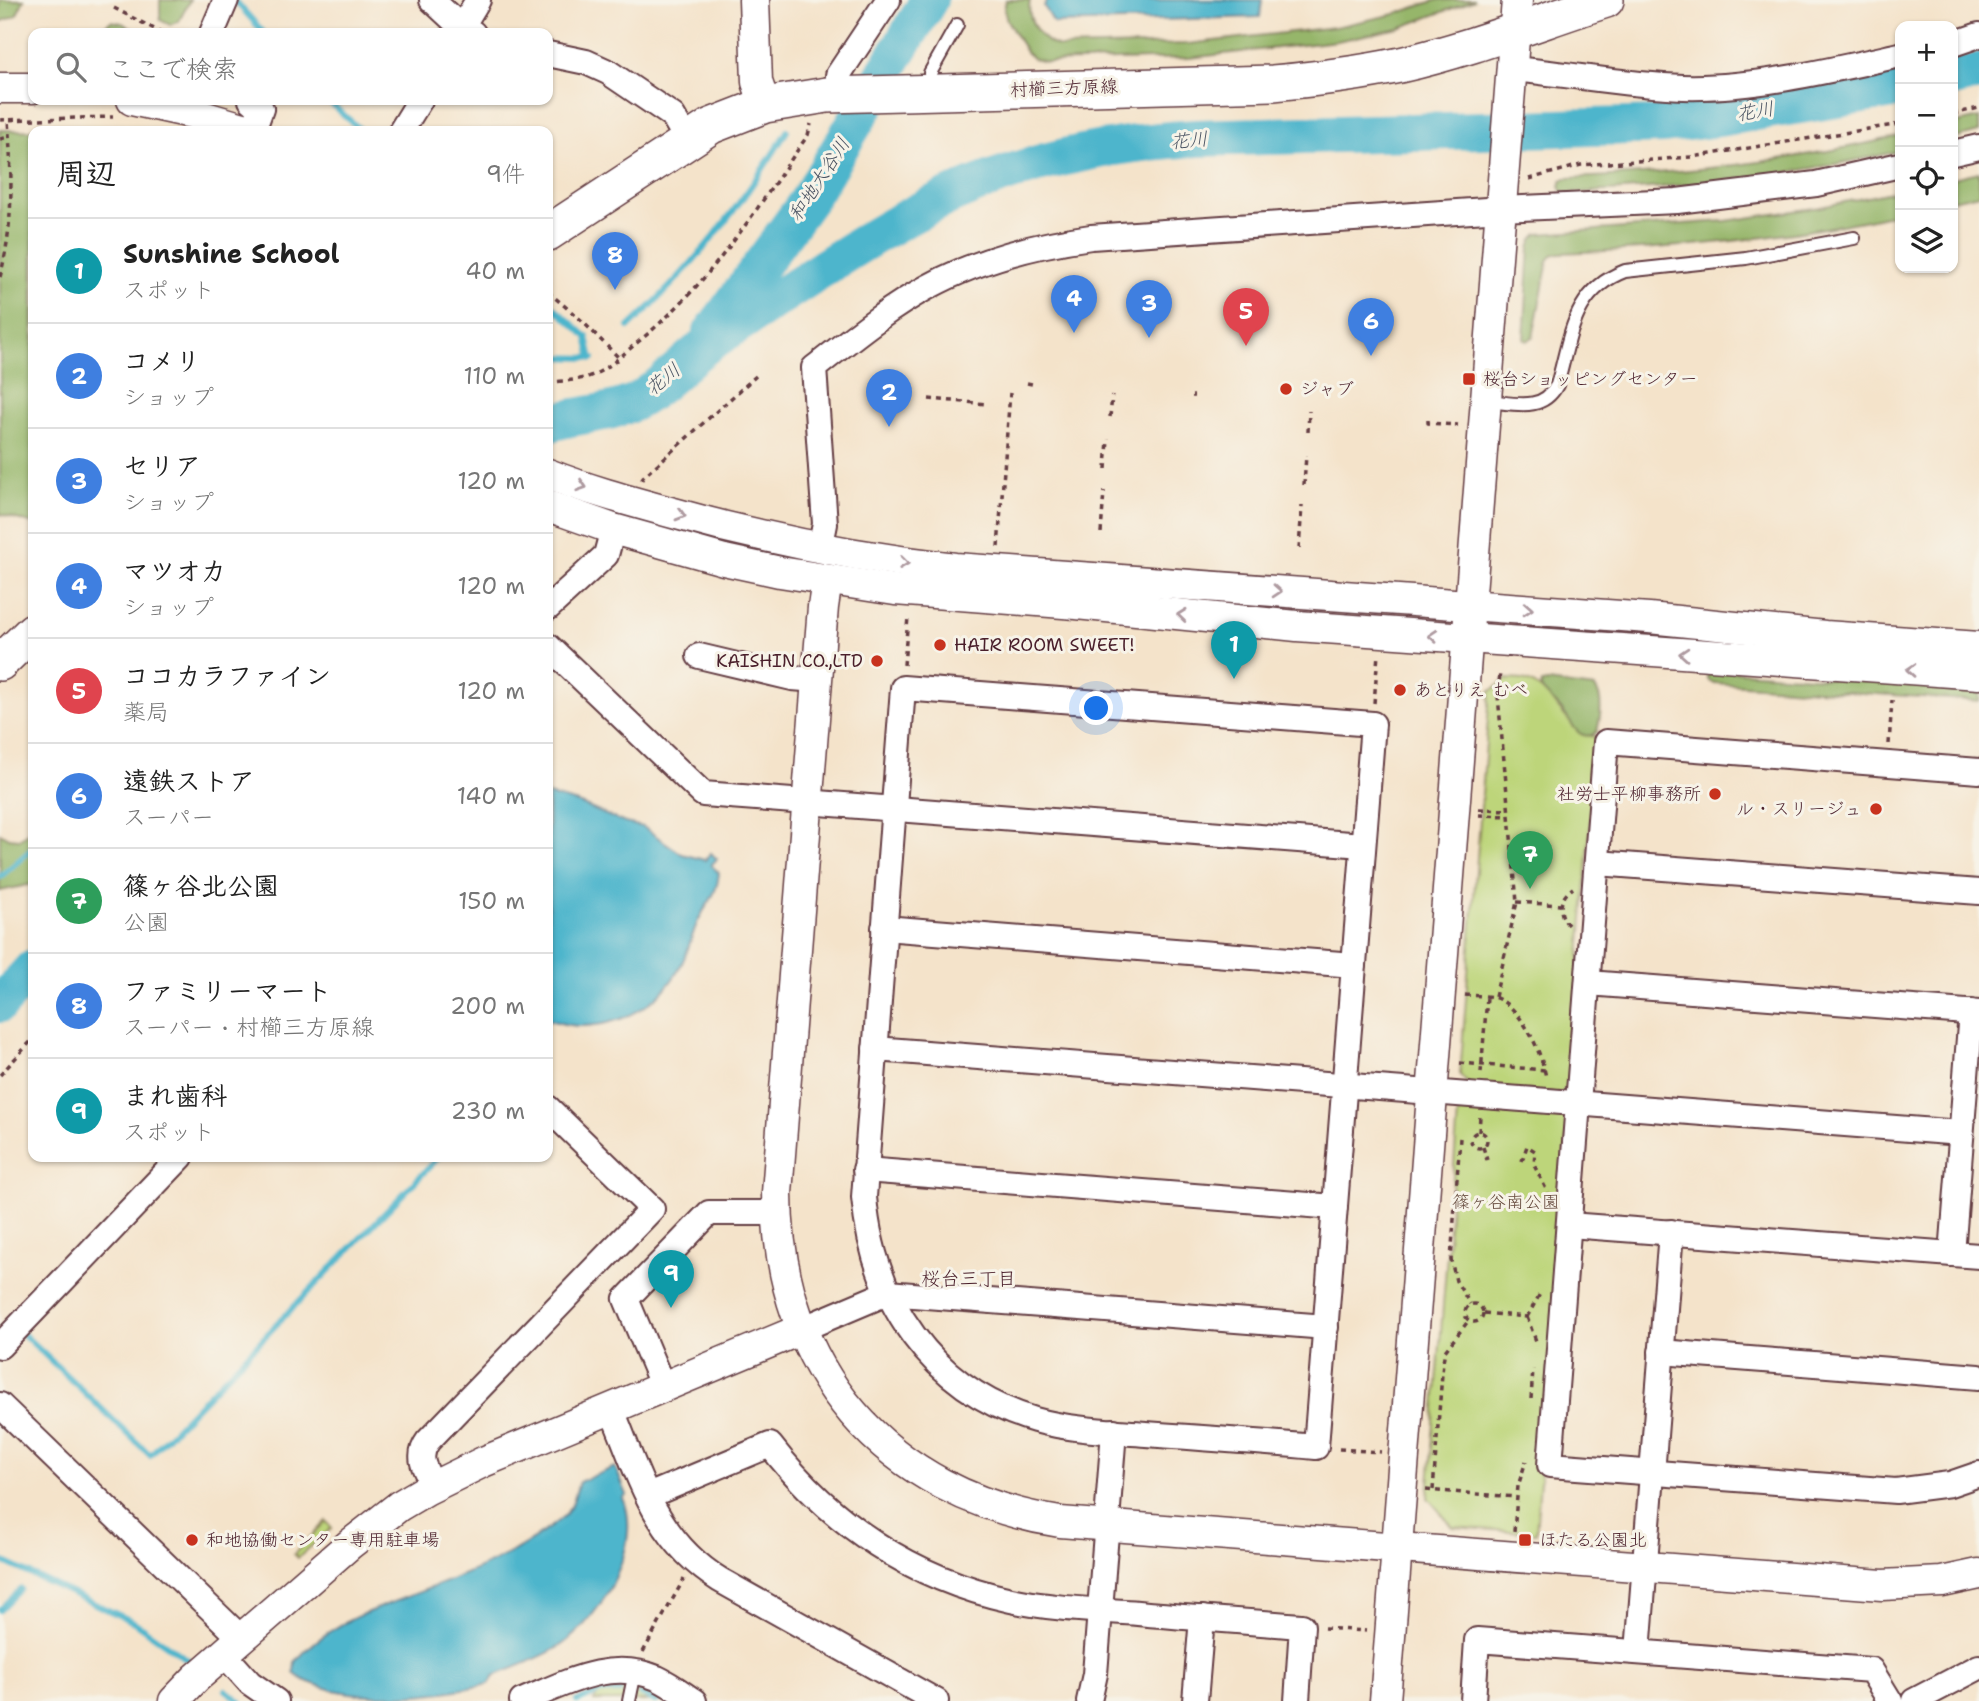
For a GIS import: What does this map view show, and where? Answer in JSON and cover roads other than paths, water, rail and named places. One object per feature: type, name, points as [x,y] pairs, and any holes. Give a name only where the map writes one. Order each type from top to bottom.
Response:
[{"type":"main road","name":"村櫛三方原線","points":[[553,230],[711,126],[765,105],[797,98],[840,94],[1273,83],[1316,79],[1402,64],[1516,15],[1605,0]]},
{"type":"main road","points":[[0,663],[28,636]]},
{"type":"street","points":[[214,28],[226,0]]},
{"type":"street","points":[[432,0],[461,28]]},
{"type":"street","points":[[465,28],[478,0]]},
{"type":"street","points":[[754,0],[757,82],[765,105]]},
{"type":"street","points":[[840,94],[838,75],[888,0]]},
{"type":"street","points":[[1385,1701],[1501,209],[1516,176],[1511,81],[1516,15]]},
{"type":"street","points":[[1958,42],[1979,36]]},
{"type":"street","points":[[553,55],[586,62],[608,72],[673,116],[687,140]]},
{"type":"street","points":[[1511,81],[1708,87],[1831,70],[1895,56]]},
{"type":"street","points":[[0,88],[28,88]]},
{"type":"street","points":[[124,108],[162,105]]},
{"type":"street","points":[[178,105],[239,126]]},
{"type":"street","points":[[255,126],[261,109],[257,105]]},
{"type":"street","points":[[404,126],[417,105]]},
{"type":"street","points":[[1958,152],[1979,147]]},
{"type":"street","points":[[820,549],[825,524],[814,368],[870,324],[928,286],[990,259],[1068,240],[1501,209],[1630,205],[1724,197],[1816,184],[1895,167]]},
{"type":"street","points":[[553,476],[724,528],[820,549],[955,568],[1649,618],[1825,636],[1979,647]]},
{"type":"street","points":[[553,508],[601,526],[724,560],[827,580],[952,595],[1076,604],[1297,626],[1979,674]]},
{"type":"street","points":[[553,603],[606,555],[601,526]]},
{"type":"street","points":[[827,580],[822,610],[777,1213],[780,1252],[786,1282],[802,1328],[819,1364],[853,1413],[896,1454],[946,1487],[1001,1510],[1050,1520],[1882,1585],[1942,1582],[1979,1574]]},
{"type":"street","points":[[553,651],[703,794],[1363,845]]},
{"type":"street","points":[[699,656],[792,678],[817,680]]},
{"type":"street","points":[[902,688],[1373,724],[1363,845],[1317,1447],[1061,1426],[1034,1419],[984,1398],[941,1366],[905,1325],[887,1293],[872,1251],[866,1224],[865,1170],[902,688]]},
{"type":"street","points":[[1979,771],[1606,742],[1550,1465],[1896,1491],[1950,1484],[1979,1474]]},
{"type":"street","points":[[1597,863],[1979,892]]},
{"type":"street","points":[[884,928],[1354,965]]},
{"type":"street","points":[[1588,983],[1975,1013],[1961,1133],[1952,1254]]},
{"type":"street","points":[[875,1049],[1961,1133]]},
{"type":"street","points":[[434,1486],[421,1461],[423,1447],[652,1209],[553,1113]]},
{"type":"street","points":[[0,1346],[176,1162]]},
{"type":"street","points":[[865,1170],[1335,1206]]},
{"type":"street","points":[[663,1387],[626,1299],[709,1213],[777,1213]]},
{"type":"street","points":[[1569,1224],[1979,1256]]},
{"type":"street","points":[[1638,1652],[1671,1232]]},
{"type":"street","points":[[174,1701],[374,1524],[434,1486],[483,1462],[887,1293],[1326,1327]]},
{"type":"street","points":[[1661,1352],[1979,1377]]},
{"type":"street","points":[[0,1405],[233,1646],[250,1683],[276,1701]]},
{"type":"street","points":[[611,1408],[664,1528],[675,1544],[694,1562],[720,1580],[936,1701]]},
{"type":"street","points":[[1089,1701],[1095,1674],[1114,1431]]},
{"type":"street","points":[[648,1496],[770,1445],[788,1468],[833,1513],[873,1543],[906,1563],[976,1591],[1050,1607],[1303,1626],[1297,1701]]},
{"type":"street","points":[[1195,1701],[1202,1618]]},
{"type":"street","points":[[1473,1701],[1477,1640],[1871,1670],[1890,1701]]},
{"type":"street","points":[[522,1701],[595,1673],[637,1665],[694,1701]]},
{"type":"street","points":[[1914,1701],[1979,1667]]},
{"type":"lane","points":[[918,92],[957,25]]},
{"type":"lane","points":[[1486,401],[1540,403],[1551,396],[1557,385],[1580,308],[1588,295],[1611,276],[1625,271],[1746,258],[1854,238]]},
{"type":"lane","points":[[629,1701],[637,1665]]},
{"type":"water","points":[[1047,0],[1262,0],[1260,17],[1054,23],[1044,6]]},
{"type":"water","points":[[553,796],[643,827],[682,854],[705,860],[711,853],[717,859],[711,865],[719,873],[716,888],[698,921],[684,959],[660,994],[649,1004],[623,1018],[595,1025],[568,1025],[553,1021]]},
{"type":"water","points":[[615,1467],[627,1495],[623,1498],[628,1517],[628,1537],[623,1558],[615,1578],[592,1616],[556,1649],[494,1676],[489,1684],[431,1694],[392,1696],[333,1690],[302,1679],[294,1673],[295,1662],[333,1629],[471,1572],[529,1542],[565,1515],[572,1505],[579,1482]]},
{"type":"waterway","name":"和地大谷川","points":[[712,332],[809,199],[929,0]]},
{"type":"waterway","points":[[237,3],[260,28]]},
{"type":"waterway","name":"花川","points":[[1958,77],[1979,72]]},
{"type":"waterway","name":"花川","points":[[553,423],[614,410],[635,402],[714,340],[832,262],[923,209],[983,182],[1072,155],[1134,144],[1196,138],[1663,125],[1895,90]]},
{"type":"waterway","points":[[333,105],[356,126]]},
{"type":"waterway","points":[[629,327],[674,282],[715,235],[787,131]]},
{"type":"waterway","points":[[553,306],[587,337],[592,359]]},
{"type":"waterway","points":[[553,357],[593,358]]},
{"type":"waterway","points":[[0,877],[28,852]]},
{"type":"waterway","name":"花川","points":[[0,1004],[28,973]]},
{"type":"waterway","points":[[22,1333],[150,1455],[434,1162]]},
{"type":"waterway","points":[[0,1560],[134,1622],[191,1662]]},
{"type":"waterway","points":[[0,1610],[21,1589]]},
{"type":"waterway","points":[[226,1690],[240,1701]]},
{"type":"waterway","points":[[577,1701],[601,1692],[620,1691]]},
{"type":"waterway","points":[[640,1694],[656,1701]]},
{"type":"place","name":"ファミリーマート","points":[[615,290]]},
{"type":"place","name":"マツオカ","points":[[1074,333]]},
{"type":"place","name":"セリア","points":[[1149,338]]},
{"type":"place","name":"ココカラファイン","points":[[1246,346]]},
{"type":"place","name":"遠鉄ストア","points":[[1371,356]]},
{"type":"place","name":"桜台ショッピングセンター","points":[[1469,379]]},
{"type":"place","name":"ジャブ","points":[[1286,389]]},
{"type":"place","name":"コメリ","points":[[889,427]]},
{"type":"place","name":"HAIR ROOM SWEET!","points":[[940,645]]},
{"type":"place","name":"KAISHIN CO.,LTD","points":[[877,661]]},
{"type":"place","name":"Sunshine School","points":[[1234,679]]},
{"type":"place","name":"あとりえ むべ","points":[[1400,690]]},
{"type":"place","name":"社労士平柳事務所","points":[[1715,794]]},
{"type":"place","name":"ル・スリージュ","points":[[1876,809]]},
{"type":"place","name":"篠ヶ谷北公園","points":[[1530,889]]},
{"type":"place","name":"まれ歯科","points":[[671,1308]]},
{"type":"place","name":"和地協働センター専用駐車場","points":[[192,1540]]},
{"type":"place","name":"ほたる公園北","points":[[1525,1540]]},
{"type":"district","name":"桜台三丁目","points":[[969,1278]]},
{"type":"park label","name":"篠ヶ谷南公園","points":[[1506,1202]]}]
